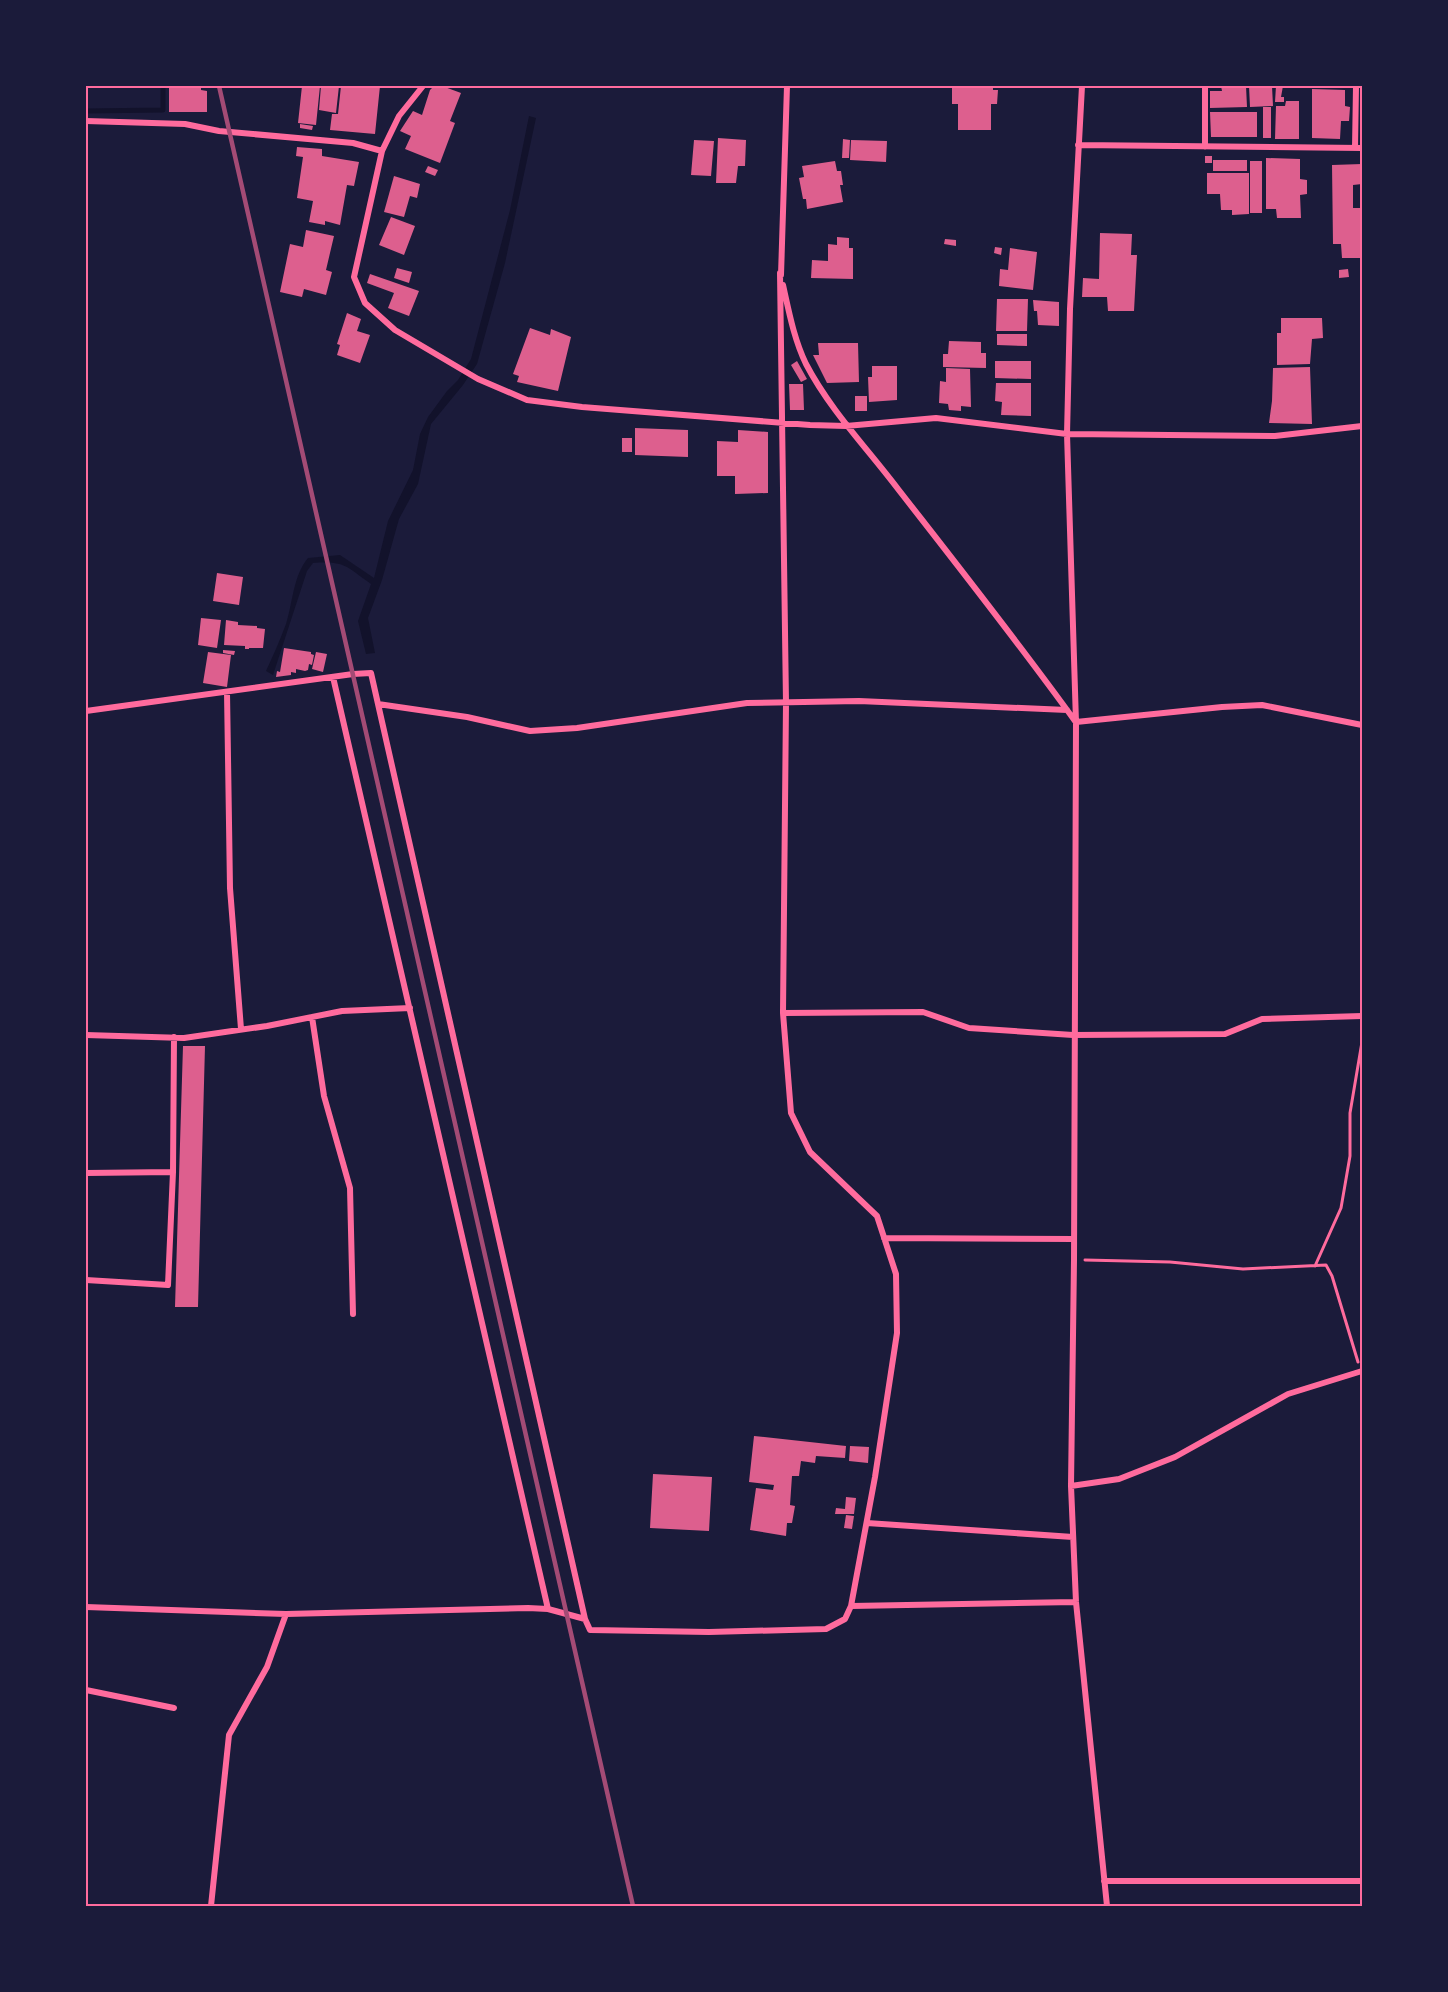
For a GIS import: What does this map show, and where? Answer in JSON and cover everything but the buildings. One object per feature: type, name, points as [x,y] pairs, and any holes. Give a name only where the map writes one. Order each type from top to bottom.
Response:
[{"type":"street","points":[[423,86],[399,116],[382,151],[354,277],[365,303],[395,330],[478,379],[527,400],[582,407],[846,426],[936,418],[1067,434],[1275,436],[1362,426]]},
{"type":"street","points":[[86,711],[371,673],[585,1619],[590,1630],[709,1632],[826,1629],[845,1619],[851,1606],[867,1523],[897,1333],[896,1274],[877,1216],[810,1152],[791,1113],[783,1013],[786,702],[780,273],[787,86]]},
{"type":"street","points":[[1082,86],[1067,434],[1076,722],[1071,1486],[1076,1602],[1107,1906]]},
{"type":"street","points":[[1205,86],[1205,147]]},
{"type":"street","points":[[1078,145],[1359,148],[1356,86]]},
{"type":"street","points":[[86,121],[185,124],[219,131],[354,143],[382,151]]},
{"type":"street","points":[[780,273],[792,328],[806,364],[846,426],[898,489],[1047,681],[1076,722]]},
{"type":"street","points":[[333,677],[548,1609]]},
{"type":"street","points":[[227,692],[230,888],[242,1029]]},
{"type":"street","points":[[378,704],[466,717],[530,731],[577,728],[747,703],[859,701],[1067,710]]},
{"type":"street","points":[[1076,722],[1262,705],[1362,725]]},
{"type":"street","points":[[86,1035],[174,1037],[242,1029],[342,1011],[410,1008]]},
{"type":"street","points":[[783,1013],[923,1012],[969,1028],[1073,1035],[1225,1034],[1262,1019],[1362,1016]]},
{"type":"street","points":[[312,1017],[324,1096],[350,1188],[353,1314]]},
{"type":"street","points":[[86,1280],[168,1285],[173,1172],[174,1037]]},
{"type":"street","points":[[86,1173],[173,1172]]},
{"type":"street","points":[[884,1238],[1074,1239]]},
{"type":"street","points":[[1071,1486],[1119,1479],[1175,1457],[1288,1394],[1362,1371]]},
{"type":"street","points":[[867,1523],[1073,1537]]},
{"type":"street","points":[[851,1606],[1076,1602]]},
{"type":"street","points":[[86,1607],[286,1614],[528,1608],[548,1609],[585,1619]]},
{"type":"street","points":[[211,1906],[229,1736],[267,1667],[286,1614]]},
{"type":"street","points":[[86,1690],[174,1708]]},
{"type":"street","points":[[1104,1881],[1362,1881]]},
{"type":"path","points":[[1315,1266],[1341,1208],[1350,1156],[1350,1113],[1362,1041]]},
{"type":"path","points":[[1074,1260],[1170,1262],[1243,1269],[1326,1265],[1332,1276],[1362,1371]]},
{"type":"shaded area","points":[[529,116],[536,118],[505,263],[477,364],[431,424],[418,484],[399,519],[382,580],[368,618],[375,653],[366,654],[358,621],[371,584],[345,566],[313,563],[307,571],[273,675],[266,671],[286,624],[299,573],[308,558],[340,555],[374,578],[388,521],[413,470],[420,434],[428,417],[458,380],[471,359],[510,210]]},
{"type":"waterway","points":[[86,111],[163,110],[163,86]]},
{"type":"railway","points":[[219,86],[633,1906]]}]
